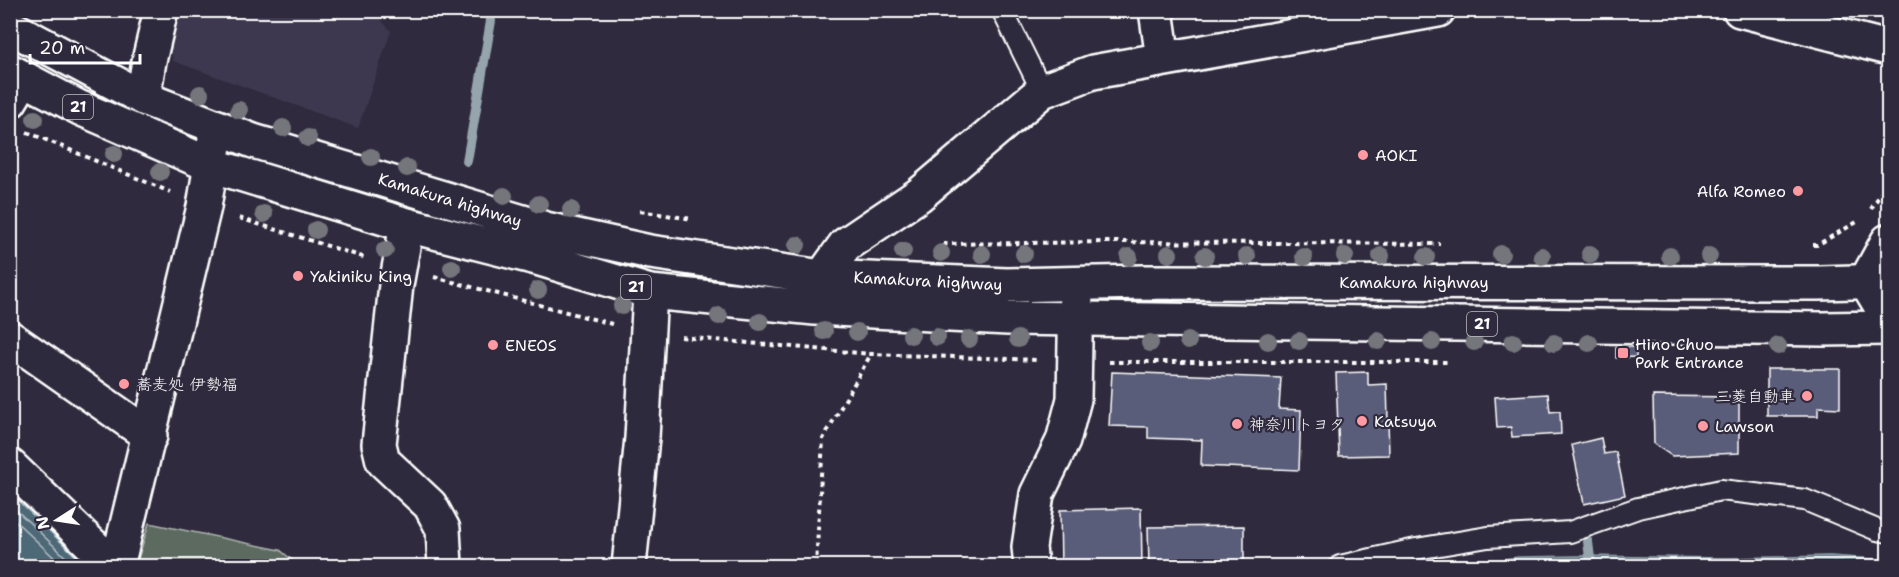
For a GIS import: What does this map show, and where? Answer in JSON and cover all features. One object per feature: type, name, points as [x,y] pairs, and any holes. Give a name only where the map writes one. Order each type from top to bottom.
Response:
[{"type":"main road","points":[[10,25],[14,10]]},
{"type":"main road","points":[[134,131],[161,10]]},
{"type":"main road","points":[[1156,10],[1163,59]]},
{"type":"main road","points":[[822,277],[845,245],[919,195],[1042,91],[1093,72],[1438,10]]},
{"type":"main road","points":[[1766,13],[1888,48]]},
{"type":"main road","name":"Kamakura highway","points":[[10,25],[143,98],[253,141],[546,229],[650,252],[822,277],[1007,285],[1142,282],[1877,281]]},
{"type":"main road","name":"Kamakura highway","points":[[15,84],[80,108],[211,165],[407,225],[537,258],[650,292],[815,308],[1008,318],[1888,328]]},
{"type":"main road","points":[[10,466],[115,567],[150,436],[204,207],[217,127]]},
{"type":"main road","points":[[407,225],[396,285],[379,444],[384,460],[430,505],[443,529],[445,567]]},
{"type":"main road","points":[[1888,241],[1877,281],[1888,318]]},
{"type":"main road","points":[[1031,567],[1029,547],[1037,494],[1063,441],[1074,399],[1076,284]]},
{"type":"main road","points":[[629,567],[642,438],[650,292]]},
{"type":"main road","points":[[10,338],[150,436]]},
{"type":"lane","points":[[1002,10],[1042,91]]},
{"type":"lane","points":[[1340,567],[1416,549],[1488,537],[1570,532],[1638,508],[1721,490],[1805,500],[1877,530],[1888,532]]},
{"type":"path","points":[[816,567],[823,439],[871,354]]},
{"type":"shaded area","points":[[178,10],[373,11],[391,31],[358,128],[173,61],[170,39]]},
{"type":"green space","points":[[149,523],[280,550],[299,566],[136,566]]},
{"type":"water","points":[[11,485],[95,566],[11,566]]},
{"type":"water","points":[[1830,556],[1888,560],[1888,566],[1459,566],[1518,557],[1726,558]]},
{"type":"building","points":[[1616,347],[1636,347],[1636,357],[1616,358]]},
{"type":"building","points":[[1767,369],[1840,369],[1840,408],[1818,407],[1818,416],[1767,416]]},
{"type":"building","points":[[1112,372],[1281,378],[1279,409],[1301,410],[1299,470],[1201,466],[1202,440],[1148,438],[1148,427],[1109,426]]},
{"type":"building","points":[[1368,372],[1368,385],[1387,384],[1389,455],[1339,456],[1336,373]]},
{"type":"building","points":[[1548,394],[1550,412],[1560,411],[1561,434],[1512,437],[1511,427],[1497,428],[1495,397]]},
{"type":"building","points":[[1653,396],[1739,397],[1739,453],[1672,456],[1654,444]]},
{"type":"building","points":[[1601,438],[1604,454],[1616,452],[1625,495],[1584,504],[1572,445]]},
{"type":"building","points":[[1141,508],[1142,566],[1061,566],[1060,510]]},
{"type":"building","points":[[1244,526],[1244,566],[1149,566],[1148,527]]},
{"type":"waterway","points":[[467,161],[491,21],[488,10]]},
{"type":"waterway","points":[[1588,542],[1591,566]]},
{"type":"place","name":"AOKI","points":[[1363,155]]},
{"type":"place","name":"Alfa Romeo","points":[[1798,191]]},
{"type":"place","name":"Yakiniku King","points":[[298,276]]},
{"type":"place","name":"ENEOS","points":[[493,345]]},
{"type":"place","name":"Hino Chuo Park Entrance","points":[[1623,353]]},
{"type":"place","name":"蕎麦処 伊勢福","points":[[124,384]]},
{"type":"place","name":"三菱自動車","points":[[1807,396]]},
{"type":"place","name":"Katsuya","points":[[1362,421]]},
{"type":"place","name":"神奈川トヨタ","points":[[1237,424]]},
{"type":"place","name":"Lawson","points":[[1703,426]]}]
